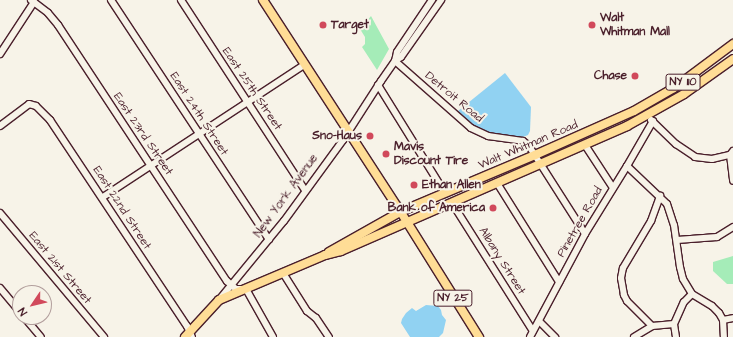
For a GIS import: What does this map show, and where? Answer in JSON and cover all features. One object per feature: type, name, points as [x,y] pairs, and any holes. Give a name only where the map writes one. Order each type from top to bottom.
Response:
[{"type":"main road","name":"NY 25","points":[[263,0],[479,337]]},
{"type":"main road","name":"Walt Whitman Road","points":[[325,255],[400,212],[535,155],[642,106],[674,88],[733,44]]},
{"type":"main road","name":"Walt Whitman Road","points":[[218,300],[325,255],[341,251],[627,126],[650,118],[733,59]]},
{"type":"main road","points":[[650,118],[646,108],[674,88]]},
{"type":"main road","points":[[627,126],[640,115],[642,106]]},
{"type":"main road","name":"Walt Whitman Road","points":[[198,323],[213,310],[246,289]]},
{"type":"main road","name":"New York Avenue","points":[[189,335],[218,300]]},
{"type":"street","name":"East 24th Street","points":[[111,0],[269,240]]},
{"type":"street","name":"East 25th Street","points":[[181,0],[305,190]]},
{"type":"street","name":"New York Avenue","points":[[218,300],[269,240],[348,132],[394,61],[397,52],[432,0]]},
{"type":"street","name":"New York Avenue","points":[[394,61],[401,57],[441,0]]},
{"type":"street","points":[[0,54],[32,1]]},
{"type":"street","name":"East 23rd Street","points":[[32,1],[48,12],[58,25],[231,284]]},
{"type":"street","name":"Detroit Road","points":[[394,61],[472,128],[488,136],[523,141],[535,155],[585,234]]},
{"type":"street","points":[[102,197],[304,65]]},
{"type":"street","points":[[378,85],[445,193]]},
{"type":"street","name":"East 22nd Street","points":[[0,126],[29,104],[36,106],[50,120],[102,197],[189,335]]},
{"type":"street","points":[[650,118],[676,144],[695,157],[712,160],[731,153],[733,181]]},
{"type":"street","name":"Pinetree Road","points":[[532,334],[585,234],[628,166],[650,118]]},
{"type":"street","points":[[585,145],[613,188]]},
{"type":"street","points":[[628,166],[660,196],[671,211],[683,279],[692,294],[712,306],[723,320],[724,337]]},
{"type":"street","points":[[497,183],[559,282]]},
{"type":"street","points":[[652,326],[627,301],[624,295],[621,278],[623,268],[651,221],[660,196]]},
{"type":"street","name":"Albany Street","points":[[452,203],[532,334]]},
{"type":"street","name":"East 21st Street","points":[[0,213],[104,337]]},
{"type":"street","points":[[677,240],[718,237],[733,227]]},
{"type":"street","points":[[283,273],[307,311],[316,318],[329,337]]},
{"type":"street","points":[[231,284],[236,289],[246,289],[273,337]]},
{"type":"street","points":[[0,288],[12,302]]},
{"type":"street","points":[[676,337],[674,324],[684,302],[692,294]]},
{"type":"street","points":[[723,320],[733,318]]},
{"type":"street","points":[[539,321],[555,337]]},
{"type":"street","points":[[634,337],[652,326],[674,324]]},
{"type":"street","points":[[31,325],[41,337]]},
{"type":"green space","points":[[371,16],[389,49],[377,70],[362,47],[365,44],[365,37],[360,29]]},
{"type":"green space","points":[[733,256],[733,284],[727,284],[713,271],[713,262]]},
{"type":"water","points":[[505,73],[531,107],[530,131],[528,135],[523,137],[489,134],[473,127],[458,111]]},
{"type":"water","points":[[426,305],[438,306],[441,310],[442,315],[446,320],[443,333],[439,337],[410,337],[401,323],[402,319],[412,308],[416,311]]},
{"type":"place","name":"Target","points":[[323,25]]},
{"type":"place","name":"Walt Whitman Mall","points":[[592,25]]},
{"type":"place","name":"Chase","points":[[635,76]]},
{"type":"place","name":"Sno-Haus","points":[[370,136]]},
{"type":"place","name":"Mavis Discount Tire","points":[[386,154]]},
{"type":"place","name":"Ethan Allen","points":[[414,185]]},
{"type":"place","name":"Bank of America","points":[[493,208]]}]
